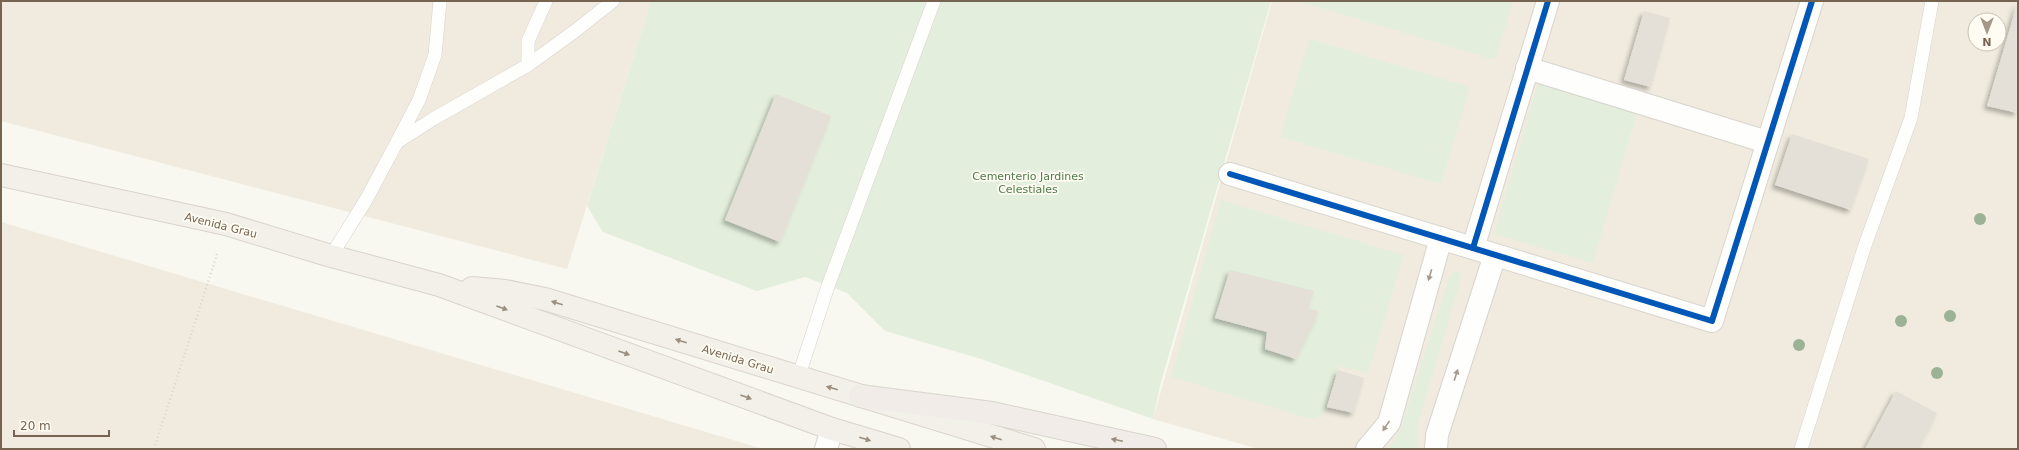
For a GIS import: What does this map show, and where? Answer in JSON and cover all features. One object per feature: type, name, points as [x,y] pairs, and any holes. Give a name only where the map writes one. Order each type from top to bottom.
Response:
[{"type":"highway","points":[[860,396],[992,413],[1155,449]]},
{"type":"main road","name":"Avenida Grau","points":[[1,175],[226,224],[331,256],[439,284],[829,439],[899,449]]},
{"type":"main road","name":"Avenida Grau","points":[[439,284],[505,291],[545,299],[798,378],[1034,449]]},
{"type":"street","points":[[1473,248],[1548,1]]},
{"type":"street","points":[[1230,174],[1712,321],[1812,1]]},
{"type":"street","points":[[1527,68],[1767,142]]},
{"type":"street","points":[[1367,449],[1389,423],[1441,238]]},
{"type":"street","points":[[1436,449],[1437,435],[1495,255]]},
{"type":"lane","points":[[331,256],[366,200],[419,100],[435,55],[440,1]]},
{"type":"lane","points":[[528,65],[528,41],[546,1]]},
{"type":"lane","points":[[397,142],[433,119],[528,65],[576,31],[613,1]]},
{"type":"lane","points":[[798,378],[828,286],[934,1]]},
{"type":"lane","points":[[1801,449],[1864,248],[1911,118],[1932,1]]},
{"type":"path","points":[[154,449],[226,224]]},
{"type":"shaded area","points":[[1,1],[651,1],[567,269],[1,121]]},
{"type":"shaded area","points":[[1272,1],[2018,1],[2018,449],[1259,449],[1153,419]]},
{"type":"shaded area","points":[[1,222],[763,449],[1,449]]},
{"type":"green space","name":"Cementerio Jardines Celestiales","points":[[651,1],[1271,1],[1161,382],[1153,419],[978,358],[885,331],[847,293],[805,277],[757,291],[603,232],[587,206]]},
{"type":"green space","points":[[1298,1],[1513,1],[1495,60]]},
{"type":"green space","points":[[1309,39],[1470,87],[1441,184],[1280,137]]},
{"type":"green space","points":[[1538,83],[1637,112],[1593,263],[1494,234]]},
{"type":"green space","points":[[1221,200],[1404,255],[1368,373],[1339,366],[1324,414],[1311,419],[1171,377]]},
{"type":"green space","points":[[1454,271],[1458,271],[1461,274],[1461,279],[1418,422],[1417,449],[1387,449],[1395,440],[1401,428],[1449,277]]},
{"type":"building","points":[[2018,1],[2018,113],[1987,106],[2003,52],[2007,52],[2007,38]]},
{"type":"building","points":[[1644,11],[1670,18],[1651,87],[1624,80]]},
{"type":"building","points":[[776,94],[831,116],[780,242],[725,220]]},
{"type":"building","points":[[1792,134],[1869,159],[1851,210],[1775,185]]},
{"type":"building","points":[[1230,270],[1314,291],[1308,309],[1319,311],[1296,359],[1265,349],[1267,332],[1215,318]]},
{"type":"building","points":[[1338,370],[1364,378],[1354,413],[1327,407]]},
{"type":"building","points":[[1896,391],[1937,413],[1918,449],[1865,449]]},
{"type":"cycle path","points":[[1473,248],[1548,1]]},
{"type":"cycle path","points":[[1230,174],[1712,321],[1812,1]]}]
